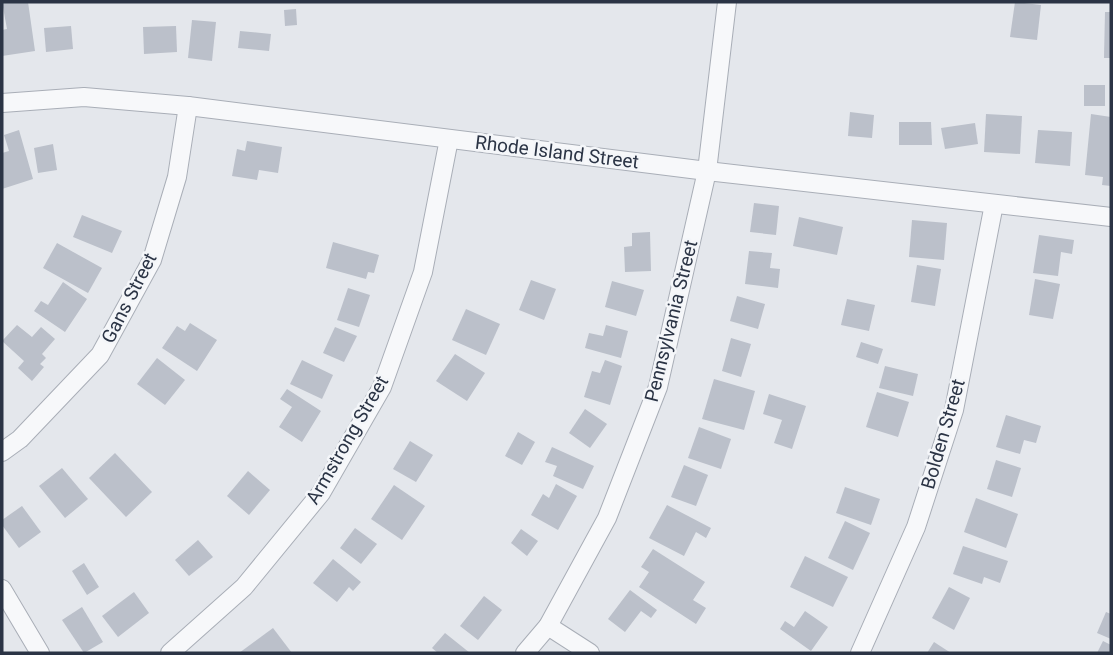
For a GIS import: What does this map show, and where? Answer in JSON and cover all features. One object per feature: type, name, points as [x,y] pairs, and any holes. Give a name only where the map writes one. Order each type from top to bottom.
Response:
[{"type":"street","name":"Pennsylvania Street","points":[[525,653],[548,626],[607,518],[659,387],[707,171],[727,2]]},
{"type":"street","name":"Rhode Island Street","points":[[2,103],[84,97],[188,106],[707,171],[1111,217]]},
{"type":"street","name":"Gans Street","points":[[2,452],[20,439],[100,355],[152,260],[177,177],[188,106]]},
{"type":"street","name":"Armstrong Street","points":[[170,653],[244,587],[321,493],[382,387],[424,272],[449,138]]},
{"type":"street","name":"Bolden Street","points":[[860,653],[916,527],[954,410],[993,204]]},
{"type":"street","points":[[2,589],[40,653]]},
{"type":"street","points":[[548,626],[590,653]]},
{"type":"building","points":[[2,2],[28,2],[35,51],[2,56],[2,30],[7,29]]},
{"type":"building","points":[[1015,2],[1041,5],[1037,40],[1010,37]]},
{"type":"building","points":[[296,9],[297,25],[285,26],[284,10]]},
{"type":"building","points":[[1105,12],[1111,12],[1111,58],[1104,58]]},
{"type":"building","points":[[192,20],[216,22],[212,61],[188,58]]},
{"type":"building","points":[[71,26],[73,49],[46,52],[44,28]]},
{"type":"building","points":[[176,26],[177,52],[144,54],[143,27]]},
{"type":"building","points":[[240,31],[271,34],[269,51],[238,48]]},
{"type":"building","points":[[1084,85],[1105,85],[1105,106],[1084,106]]},
{"type":"building","points":[[850,112],[874,115],[872,138],[848,136]]},
{"type":"building","points":[[986,114],[1022,116],[1020,154],[984,152]]},
{"type":"building","points":[[1091,114],[1111,117],[1111,186],[1102,185],[1103,177],[1085,175]]},
{"type":"building","points":[[899,122],[931,122],[932,145],[899,145]]},
{"type":"building","points":[[975,123],[978,144],[945,149],[941,128]]},
{"type":"building","points":[[19,130],[33,179],[2,189],[2,153],[9,151],[4,135]]},
{"type":"building","points":[[1038,130],[1072,132],[1070,166],[1035,163]]},
{"type":"building","points":[[247,141],[282,147],[278,173],[259,170],[257,180],[232,176],[237,149],[245,151]]},
{"type":"building","points":[[53,144],[57,170],[38,173],[34,148]]},
{"type":"building","points":[[754,203],[779,206],[776,235],[750,232]]},
{"type":"building","points":[[82,215],[122,231],[112,253],[73,237]]},
{"type":"building","points":[[799,217],[843,227],[837,255],[793,246]]},
{"type":"building","points":[[912,220],[947,223],[944,260],[909,257]]},
{"type":"building","points":[[650,232],[651,271],[625,272],[624,247],[632,246],[632,233]]},
{"type":"building","points":[[1039,235],[1074,240],[1072,254],[1061,252],[1058,276],[1033,273]]},
{"type":"building","points":[[333,242],[379,255],[374,273],[368,272],[366,279],[326,268]]},
{"type":"building","points":[[57,243],[102,268],[88,293],[43,268]]},
{"type":"building","points":[[749,251],[772,253],[770,268],[780,269],[778,288],[745,284]]},
{"type":"building","points":[[917,265],[941,269],[935,306],[911,302]]},
{"type":"building","points":[[1035,279],[1060,284],[1053,319],[1029,315]]},
{"type":"building","points":[[531,280],[556,289],[544,320],[519,310]]},
{"type":"building","points":[[612,281],[644,290],[636,316],[605,307]]},
{"type":"building","points":[[63,282],[87,299],[65,332],[34,311],[41,301],[48,305]]},
{"type":"building","points":[[348,288],[370,295],[359,327],[337,320]]},
{"type":"building","points":[[737,296],[765,304],[758,329],[730,321]]},
{"type":"building","points":[[847,299],[875,305],[869,331],[841,325]]},
{"type":"building","points":[[466,309],[500,324],[486,355],[452,340]]},
{"type":"building","points":[[190,323],[217,340],[197,371],[162,348],[177,326],[185,331]]},
{"type":"building","points":[[17,325],[32,337],[41,327],[55,339],[42,354],[46,358],[40,364],[44,367],[32,381],[18,368],[24,361],[2,341]]},
{"type":"building","points":[[606,325],[628,331],[621,358],[585,348],[589,333],[603,336]]},
{"type":"building","points":[[335,327],[357,336],[344,362],[323,353]]},
{"type":"building","points":[[731,338],[751,344],[741,377],[722,371]]},
{"type":"building","points":[[861,342],[883,349],[878,364],[856,357]]},
{"type":"building","points":[[455,354],[485,373],[467,401],[436,381]]},
{"type":"building","points":[[157,358],[185,380],[165,405],[137,384]]},
{"type":"building","points":[[302,360],[333,375],[322,399],[290,384]]},
{"type":"building","points":[[605,360],[622,366],[610,405],[584,397],[592,371],[600,373]]},
{"type":"building","points":[[885,366],[918,374],[913,396],[879,388]]},
{"type":"building","points":[[714,379],[755,391],[744,430],[702,419]]},
{"type":"building","points":[[287,389],[321,411],[302,442],[279,427],[292,407],[280,399]]},
{"type":"building","points":[[877,392],[909,402],[898,437],[866,427]]},
{"type":"building","points":[[769,394],[806,406],[792,449],[774,443],[782,420],[763,414]]},
{"type":"building","points":[[585,409],[607,424],[590,448],[569,433]]},
{"type":"building","points":[[1006,415],[1041,426],[1036,443],[1024,440],[1020,454],[996,447]]},
{"type":"building","points":[[699,427],[731,439],[721,469],[688,458]]},
{"type":"building","points":[[518,432],[535,442],[522,465],[505,456]]},
{"type":"building","points":[[410,441],[433,455],[416,482],[393,469]]},
{"type":"building","points":[[552,447],[594,466],[583,489],[553,476],[557,466],[545,462]]},
{"type":"building","points":[[115,453],[152,492],[126,517],[89,478]]},
{"type":"building","points":[[996,460],[1021,468],[1012,497],[987,489]]},
{"type":"building","points":[[684,465],[708,475],[696,506],[671,497]]},
{"type":"building","points":[[62,468],[88,499],[65,518],[39,486]]},
{"type":"building","points":[[248,471],[270,490],[249,515],[227,496]]},
{"type":"building","points":[[556,484],[577,496],[558,530],[531,515],[543,494],[549,498]]},
{"type":"building","points":[[394,485],[425,506],[402,540],[371,519]]},
{"type":"building","points":[[845,487],[880,499],[871,525],[836,513]]},
{"type":"building","points":[[976,498],[1018,514],[1006,548],[964,532]]},
{"type":"building","points":[[667,505],[711,528],[706,538],[696,532],[684,556],[649,538]]},
{"type":"building","points":[[22,506],[41,532],[19,548],[2,525],[2,520]]},
{"type":"building","points":[[845,521],[870,533],[853,570],[828,558]]},
{"type":"building","points":[[355,528],[377,544],[361,564],[340,548]]},
{"type":"building","points":[[521,529],[538,541],[527,556],[511,543]]},
{"type":"building","points":[[198,540],[213,557],[189,576],[175,560]]},
{"type":"building","points":[[963,546],[1008,561],[1000,583],[984,577],[982,584],[953,574]]},
{"type":"building","points":[[653,549],[705,582],[693,600],[706,608],[696,624],[639,587],[649,572],[641,567]]},
{"type":"building","points":[[805,556],[848,577],[833,607],[790,587]]},
{"type":"building","points":[[333,559],[361,582],[353,591],[349,587],[337,602],[313,583]]},
{"type":"building","points":[[84,563],[99,587],[87,595],[72,571]]},
{"type":"building","points":[[949,587],[970,598],[954,630],[932,618]]},
{"type":"building","points":[[630,590],[657,610],[651,618],[641,611],[625,632],[608,619]]},
{"type":"building","points":[[134,592],[149,613],[118,637],[102,616]]},
{"type":"building","points":[[484,596],[502,610],[478,640],[460,626]]},
{"type":"building","points":[[82,607],[103,642],[84,653],[62,620]]},
{"type":"building","points":[[805,611],[828,627],[811,651],[780,629],[785,621],[794,627]]},
{"type":"building","points":[[1106,612],[1111,614],[1111,639],[1097,633]]},
{"type":"building","points":[[273,628],[292,653],[239,653]]},
{"type":"building","points":[[445,633],[470,653],[438,653],[432,648]]},
{"type":"building","points":[[1103,641],[1111,645],[1111,653],[1097,653]]},
{"type":"building","points":[[934,642],[951,653],[927,653]]}]
